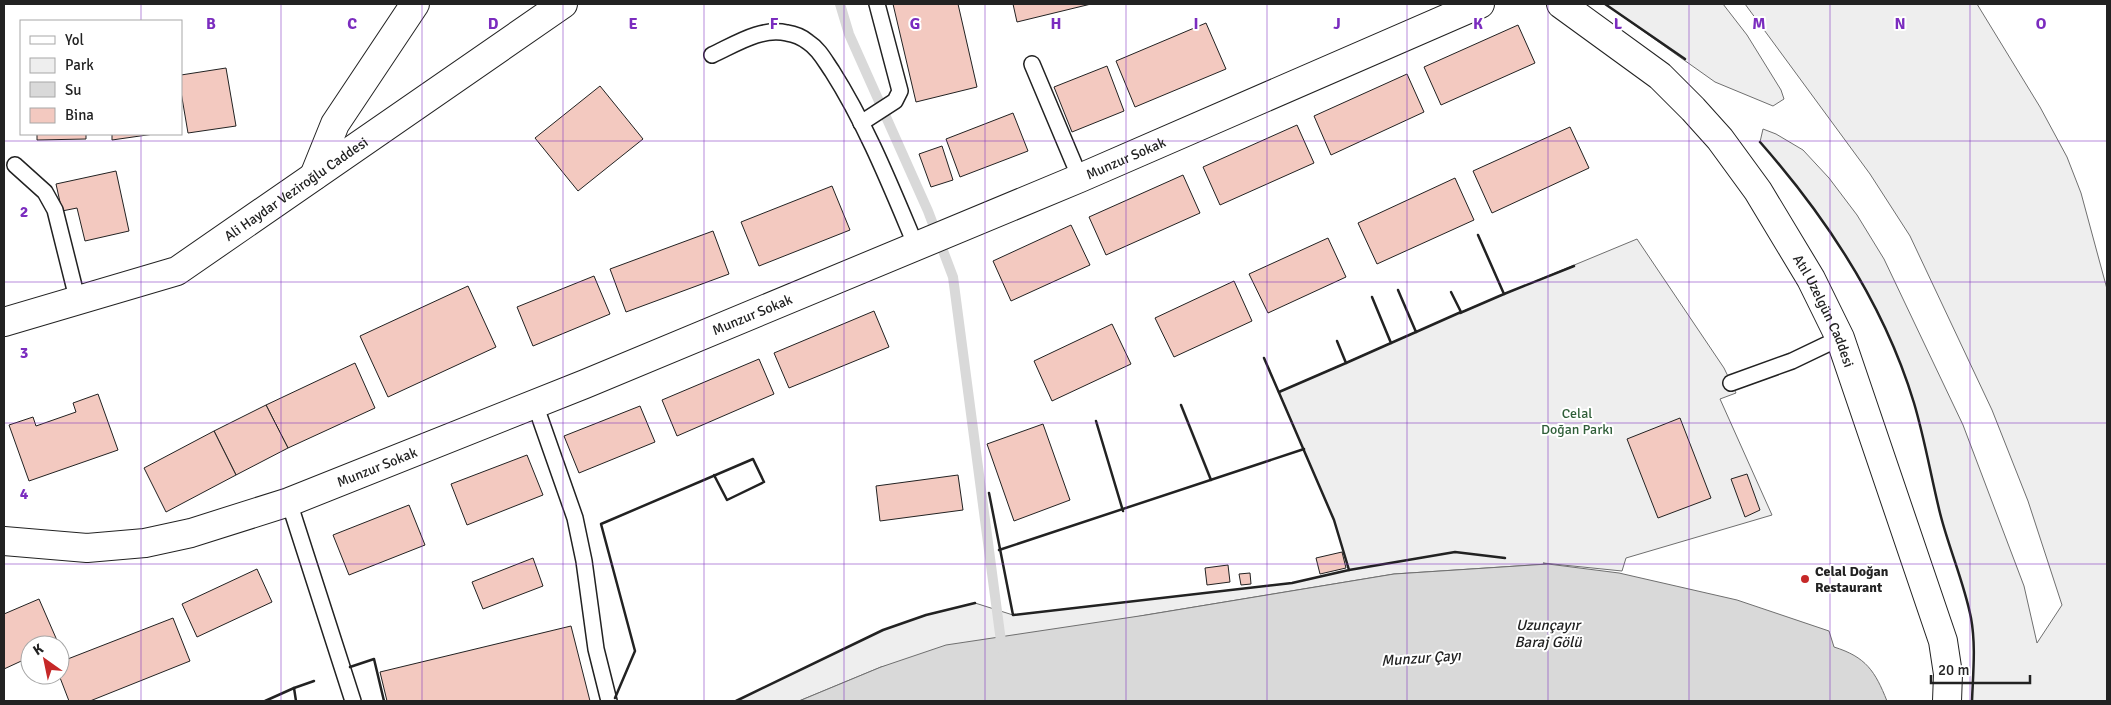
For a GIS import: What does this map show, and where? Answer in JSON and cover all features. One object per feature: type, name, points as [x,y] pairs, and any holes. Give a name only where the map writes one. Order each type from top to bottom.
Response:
[{"type":"street","points":[[314,176],[335,124],[415,4]]},
{"type":"street","name":"Ali Haydar Veziroğlu Caddesi","points":[[4,322],[78,302],[177,271],[563,4]]},
{"type":"street","name":"Munzur Sokak","points":[[4,541],[87,548],[144,543],[191,533],[289,502],[536,404],[1080,178],[1480,4]]},
{"type":"street","name":"Atıl Uzelgün Caddesi","points":[[1561,4],[1660,76],[1720,139],[1758,191],[1806,271],[1840,338],[1943,641],[1948,674],[1947,701]]},
{"type":"lane","points":[[861,123],[895,102],[899,96],[900,86],[877,4]]},
{"type":"lane","points":[[712,55],[755,35],[771,31],[789,33],[809,42],[820,54],[840,84],[861,123],[916,246]]},
{"type":"lane","points":[[1032,64],[1080,178]]},
{"type":"lane","points":[[15,165],[45,192],[55,210],[78,302]]},
{"type":"lane","points":[[1731,383],[1792,361],[1840,338]]},
{"type":"lane","points":[[536,404],[575,518],[584,561],[596,649],[609,701]]},
{"type":"lane","points":[[289,502],[353,701]]},
{"type":"green space","points":[[1605,4],[1723,4],[1747,35],[1781,90],[1784,99],[1773,106],[1715,82]]},
{"type":"green space","points":[[1745,4],[1977,4],[2040,107],[2067,157],[2081,193],[2107,289],[2107,701],[1972,701],[1974,649],[1971,618],[1940,513],[1918,417],[1902,367],[1870,298],[1851,265],[1808,201],[1760,142],[1763,129],[1776,134],[1803,150],[1829,178],[1857,215],[1884,259],[1963,425],[2024,586],[2037,643],[2062,605],[2028,501],[1992,410],[1910,236],[1870,174]]},
{"type":"green space","name":"Celal Doğan Parkı","points":[[1637,239],[1724,368],[1736,393],[1720,399],[1772,515],[1626,558],[1622,571],[1543,563],[1548,564],[1394,574],[1146,615],[881,667],[799,701],[736,701],[883,630],[926,615],[975,603],[1013,615],[1292,583],[1349,570],[1334,520],[1279,392],[1461,312]]},
{"type":"water","name":"Uzunçayır Baraj Gölü","points":[[1548,564],[1619,573],[1737,600],[1829,631],[1834,647],[1854,655],[1868,666],[1878,681],[1887,701],[799,701],[881,667],[946,645],[1146,615],[1394,574]]},
{"type":"building","points":[[893,4],[958,4],[977,87],[916,102]]},
{"type":"building","points":[[1013,4],[1091,4],[1017,22]]},
{"type":"building","points":[[1206,23],[1226,69],[1135,107],[1116,61]]},
{"type":"building","points":[[1518,25],[1535,63],[1441,105],[1424,67]]},
{"type":"building","points":[[1107,66],[1124,111],[1072,132],[1054,87]]},
{"type":"building","points":[[226,68],[236,126],[188,133],[182,98],[182,75]]},
{"type":"building","points":[[1407,74],[1424,112],[1331,155],[1314,116]]},
{"type":"building","points":[[600,86],[643,139],[578,191],[535,138]]},
{"type":"building","points":[[1013,113],[1028,151],[960,177],[946,139]]},
{"type":"building","points":[[1297,125],[1314,163],[1220,205],[1203,167]]},
{"type":"building","points":[[1570,127],[1589,168],[1492,213],[1473,171]]},
{"type":"building","points":[[37,135],[86,135],[86,139],[37,140]]},
{"type":"building","points":[[112,135],[147,135],[112,140]]},
{"type":"building","points":[[942,146],[953,180],[931,187],[919,154]]},
{"type":"building","points":[[116,171],[129,231],[85,241],[77,208],[62,211],[56,184]]},
{"type":"building","points":[[1183,175],[1200,213],[1106,255],[1089,217]]},
{"type":"building","points":[[1455,178],[1474,220],[1377,264],[1358,223]]},
{"type":"building","points":[[832,186],[850,230],[759,266],[741,222]]},
{"type":"building","points":[[1071,225],[1090,265],[1011,301],[993,261]]},
{"type":"building","points":[[713,231],[729,274],[626,312],[610,269]]},
{"type":"building","points":[[1328,238],[1346,277],[1268,313],[1249,274]]},
{"type":"building","points":[[594,276],[610,314],[533,346],[517,307]]},
{"type":"building","points":[[1234,281],[1252,321],[1174,357],[1155,318]]},
{"type":"building","points":[[468,286],[496,347],[388,397],[360,336]]},
{"type":"building","points":[[874,311],[889,347],[789,388],[774,353]]},
{"type":"building","points":[[1112,324],[1131,364],[1052,401],[1034,361]]},
{"type":"building","points":[[759,359],[774,394],[677,436],[662,400]]},
{"type":"building","points":[[355,363],[375,408],[288,448],[266,405]]},
{"type":"building","points":[[98,394],[118,450],[29,481],[9,425],[33,417],[36,426],[76,412],[73,403]]},
{"type":"building","points":[[266,405],[288,448],[236,475],[214,431]]},
{"type":"building","points":[[640,406],[655,442],[579,473],[564,436]]},
{"type":"building","points":[[1680,418],[1711,498],[1658,518],[1627,439]]},
{"type":"building","points":[[1043,424],[1070,500],[1014,521],[987,444]]},
{"type":"building","points":[[214,431],[236,475],[166,512],[144,468]]},
{"type":"building","points":[[527,455],[543,495],[467,525],[451,484]]},
{"type":"building","points":[[1747,474],[1760,510],[1745,517],[1731,479]]},
{"type":"building","points":[[958,475],[963,510],[880,521],[876,486]]},
{"type":"building","points":[[409,505],[425,545],[349,575],[333,535]]},
{"type":"building","points":[[1342,552],[1346,568],[1320,574],[1316,558]]},
{"type":"building","points":[[533,558],[543,586],[483,609],[472,582]]},
{"type":"building","points":[[1228,565],[1230,582],[1207,585],[1205,568]]},
{"type":"building","points":[[257,569],[272,602],[197,637],[182,604]]},
{"type":"building","points":[[1250,573],[1251,584],[1241,585],[1239,574]]},
{"type":"building","points":[[39,599],[55,635],[20,635],[20,662],[4,669],[4,614]]},
{"type":"building","points":[[173,618],[190,661],[90,701],[69,701],[63,685],[70,685],[70,658]]},
{"type":"building","points":[[571,626],[590,701],[387,701],[380,672]]},
{"type":"waterway","points":[[840,4],[849,34],[928,211],[953,277],[1002,649]]},
{"type":"wall","points":[[1605,4],[1685,59]]},
{"type":"wall","points":[[1760,142],[1808,201],[1851,265],[1870,298],[1902,367],[1918,417],[1940,513],[1971,618],[1974,649],[1972,701]]},
{"type":"wall","points":[[1460,313],[1504,294],[1478,235]]},
{"type":"wall","points":[[1504,294],[1574,266]]},
{"type":"wall","points":[[1398,290],[1416,332],[1461,312],[1451,292]]},
{"type":"wall","points":[[1346,363],[1391,343],[1372,297]]},
{"type":"wall","points":[[1391,343],[1416,332]]},
{"type":"wall","points":[[1279,392],[1346,363],[1337,341]]},
{"type":"wall","points":[[989,493],[1013,615],[1292,583],[1349,570],[1334,520],[1264,358]]},
{"type":"wall","points":[[1181,405],[1211,480]]},
{"type":"wall","points":[[1096,421],[1123,511]]},
{"type":"wall","points":[[999,550],[1304,449]]},
{"type":"wall","points":[[615,698],[635,651],[601,524],[753,459],[764,482],[727,500],[714,475]]},
{"type":"wall","points":[[1349,570],[1455,552],[1505,558]]},
{"type":"wall","points":[[736,701],[883,630],[926,615],[975,603]]},
{"type":"wall","points":[[350,667],[374,659],[384,701]]},
{"type":"wall","points":[[294,688],[314,681]]},
{"type":"wall","points":[[265,701],[294,688],[296,701]]},
{"type":"place","name":"Celal Doğan Restaurant","points":[[1805,579]]},
{"type":"water label","name":"Munzur Çayı","points":[[1421,658]]}]
